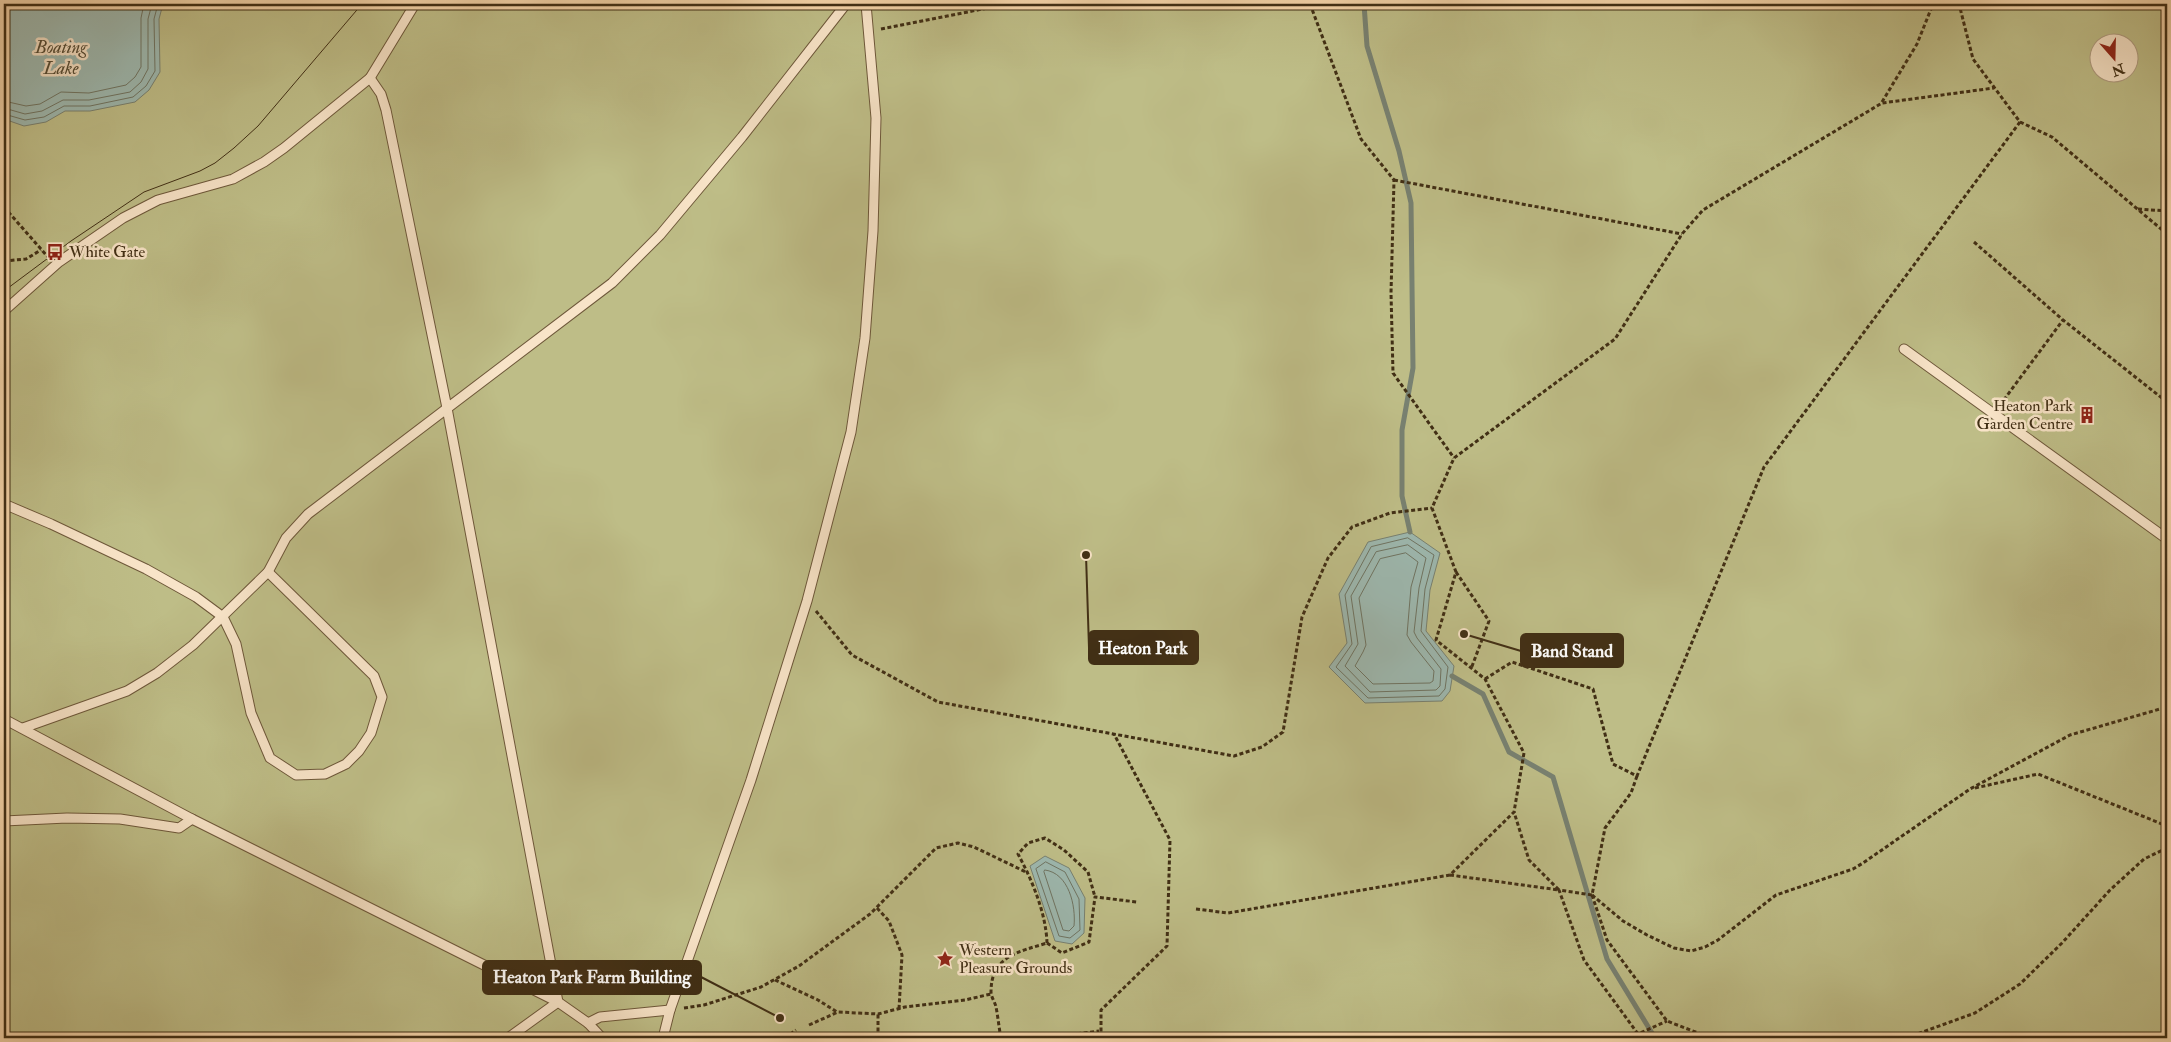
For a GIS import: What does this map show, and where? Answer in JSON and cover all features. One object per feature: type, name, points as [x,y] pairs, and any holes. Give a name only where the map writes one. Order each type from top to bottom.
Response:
[{"type":"lane","points":[[4,311],[56,264],[139,208],[158,200],[233,179],[264,162],[370,78],[415,4]]},
{"type":"lane","points":[[23,728],[127,691],[171,662],[223,617],[268,572],[286,538],[308,514],[612,284],[654,242],[742,138],[846,4]]},
{"type":"lane","points":[[663,1038],[670,1010],[751,780],[807,601],[851,432],[865,338],[873,231],[876,118],[866,4]]},
{"type":"lane","points":[[370,78],[381,94],[386,110],[447,408],[558,1002]]},
{"type":"lane","points":[[1904,349],[2167,539]]},
{"type":"lane","points":[[4,504],[146,569],[196,597],[223,617],[236,644],[251,713],[270,758],[296,775],[325,774],[346,764],[359,750],[371,733],[382,697],[374,676],[268,572]]},
{"type":"lane","points":[[4,719],[192,819],[558,1002],[588,1023],[602,1038]]},
{"type":"lane","points":[[4,821],[67,818],[120,820],[179,828],[192,819]]},
{"type":"lane","points":[[508,1038],[558,1002]]},
{"type":"lane","points":[[588,1023],[600,1017],[670,1010]]},
{"type":"path","points":[[869,31],[1008,4]]},
{"type":"path","points":[[1310,4],[1361,139],[1394,180],[1391,293],[1393,373],[1454,458]]},
{"type":"path","points":[[1882,103],[1917,44],[1933,4]]},
{"type":"path","points":[[1958,4],[1973,60],[2020,122],[2052,137],[2167,234]]},
{"type":"path","points":[[1472,669],[1489,621],[1456,572],[1432,508],[1454,458],[1615,339],[1682,234],[1703,210],[1882,103],[1994,88]]},
{"type":"path","points":[[1711,1038],[1667,1021],[1607,940],[1591,894],[1605,828],[1631,793],[1764,467],[2020,122]]},
{"type":"path","points":[[1394,180],[1682,234]]},
{"type":"path","points":[[4,207],[41,250],[56,264]]},
{"type":"path","points":[[2137,209],[2167,211]]},
{"type":"path","points":[[1974,242],[2063,320],[2167,402]]},
{"type":"path","points":[[4,261],[26,259],[41,250]]},
{"type":"path","points":[[1993,414],[2063,320]]},
{"type":"path","points":[[807,601],[852,655],[938,702],[1234,756],[1262,747],[1283,732],[1302,617],[1328,558],[1352,527],[1390,514],[1432,508]]},
{"type":"path","points":[[1456,572],[1436,640],[1485,679],[1524,753],[1514,812],[1528,860],[1559,890],[1584,960],[1640,1035]]},
{"type":"path","points":[[1485,679],[1512,662],[1594,689],[1613,764],[1637,776]]},
{"type":"path","points":[[1196,909],[1228,913],[1450,875],[1591,894],[1623,921],[1674,948],[1691,951],[1705,947],[1718,940],[1776,895],[1852,869],[1863,863],[1970,789],[2070,734],[2167,707]]},
{"type":"path","points":[[1101,1038],[1099,1031],[1101,1010],[1167,946],[1170,840],[1114,734]]},
{"type":"path","points":[[1970,789],[2038,774],[2167,826]]},
{"type":"path","points":[[1450,875],[1514,812]]},
{"type":"path","points":[[1045,838],[1064,850],[1088,872],[1095,898],[1089,942],[1062,953],[1047,943],[1046,929],[1028,873],[1018,854],[1028,843],[1045,838]]},
{"type":"path","points":[[670,1010],[704,1005],[761,988],[799,966],[828,947],[877,908],[936,848],[958,843],[974,847],[1028,873]]},
{"type":"path","points":[[1906,1038],[1975,1012],[2020,984],[2062,944],[2117,884],[2144,859],[2167,848]]},
{"type":"path","points":[[1095,898],[1137,902]]},
{"type":"path","points":[[877,908],[889,921],[902,955],[898,997],[899,1009]]},
{"type":"path","points":[[1001,1038],[995,1004],[991,994],[994,973],[1000,962],[1017,952],[1047,943]]},
{"type":"path","points":[[774,980],[818,1000],[838,1012],[878,1014],[905,1007],[966,1000],[991,994]]},
{"type":"path","points":[[809,1025],[838,1012]]},
{"type":"path","points":[[878,1014],[878,1038]]},
{"type":"path","points":[[1629,1038],[1640,1035],[1667,1021]]},
{"type":"path","points":[[785,1038],[796,1030]]},
{"type":"path","points":[[1045,1038],[1099,1031]]},
{"type":"path","points":[[2160,1038],[2167,1032]]},
{"type":"shaded area","points":[[4,4],[2167,4],[2167,1038],[4,1038]]},
{"type":"water","name":"Boating Lake","points":[[4,4],[163,4],[159,19],[160,72],[149,90],[135,102],[90,111],[65,111],[46,122],[24,126],[4,119]]},
{"type":"water","points":[[1410,532],[1440,553],[1430,590],[1426,631],[1454,666],[1450,691],[1442,701],[1365,703],[1329,667],[1347,643],[1339,594],[1368,542]]},
{"type":"water","points":[[1045,856],[1069,868],[1085,898],[1084,933],[1072,944],[1055,941],[1030,866]]},
{"type":"waterway","points":[[1364,4],[1367,46],[1399,151],[1411,203],[1413,368],[1402,430],[1402,496],[1410,532]]},
{"type":"waterway","points":[[1452,676],[1483,694],[1509,752],[1553,777],[1607,959],[1655,1038]]},
{"type":"tram line","points":[[4,291],[71,241],[144,192],[200,171],[215,163],[234,148],[258,126],[362,4]]},
{"type":"place","name":"White Gate","points":[[55,252]]},
{"type":"place","name":"Heaton Park Garden Centre","points":[[2087,415]]},
{"type":"place","name":"Heaton Park","points":[[1086,555]]},
{"type":"place","name":"Band Stand","points":[[1464,634]]},
{"type":"place","name":"Western Pleasure Grounds","points":[[945,959]]},
{"type":"place","name":"Heaton Park Farm Building","points":[[780,1018]]}]
